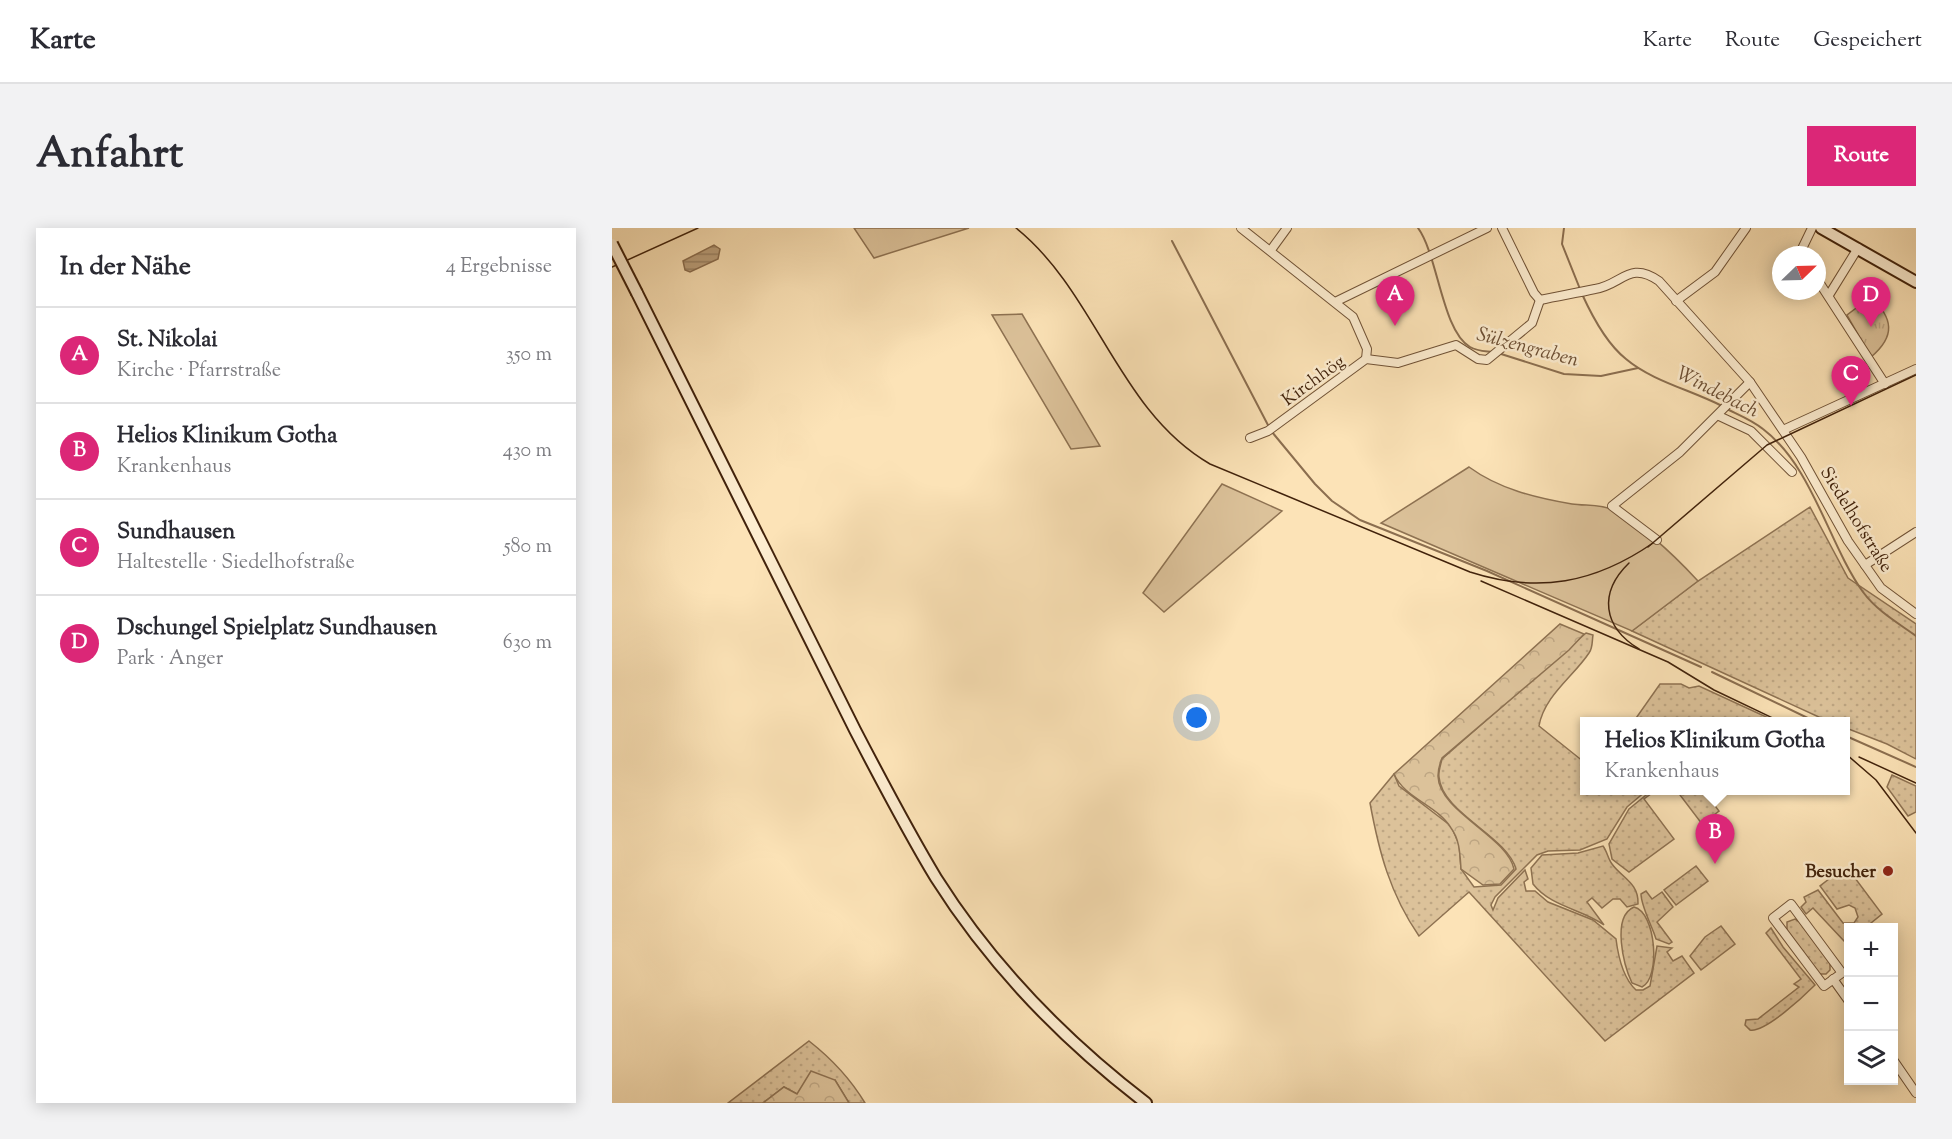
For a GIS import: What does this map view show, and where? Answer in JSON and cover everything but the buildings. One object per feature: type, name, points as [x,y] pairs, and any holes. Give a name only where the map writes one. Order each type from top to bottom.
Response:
[{"type":"main road","points":[[1821,228],[1916,282]]},
{"type":"main road","points":[[612,244],[855,730],[937,879],[983,942],[1042,1012],[1118,1082],[1146,1103]]},
{"type":"street","points":[[1241,228],[1353,317],[1367,350],[1366,359]]},
{"type":"street","points":[[1271,250],[1287,228]]},
{"type":"street","points":[[1335,302],[1487,228]]},
{"type":"street","points":[[1502,228],[1534,293],[1540,300]]},
{"type":"street","points":[[1676,301],[1715,272],[1746,228]]},
{"type":"street","points":[[1803,246],[1812,228]]},
{"type":"street","points":[[1829,295],[1857,248]]},
{"type":"street","name":"Siedelhofstraße","points":[[1540,300],[1600,288],[1627,273],[1647,274],[1659,281],[1750,382],[1783,430],[1865,566],[1889,596],[1916,614]]},
{"type":"street","points":[[1826,291],[1885,384]]},
{"type":"street","name":"Kirchhög","points":[[1250,438],[1268,431],[1366,359],[1398,363],[1456,345],[1478,359],[1487,360],[1532,323],[1540,300]]},
{"type":"street","points":[[1783,430],[1916,369]]},
{"type":"street","points":[[1657,540],[1612,506],[1680,452],[1724,411],[1750,382]]},
{"type":"street","name":"Siedelhofstraße","points":[[1724,411],[1751,431],[1792,472]]},
{"type":"street","points":[[1865,566],[1916,532]]},
{"type":"street","points":[[1791,904],[1842,973],[1833,979],[1824,986],[1773,918],[1791,904]]},
{"type":"street","points":[[1833,979],[1844,994]]},
{"type":"street","points":[[1898,1068],[1916,1093]]},
{"type":"green space","points":[[854,228],[969,228],[874,258]]},
{"type":"green space","points":[[1871,297],[1884,312],[1889,327],[1885,342],[1871,357],[1847,315]]},
{"type":"green space","points":[[1022,314],[1100,446],[1071,449],[992,315]]},
{"type":"green space","points":[[1469,467],[1505,487],[1545,499],[1613,510],[1658,542],[1698,581],[1632,631],[1381,523]]},
{"type":"green space","points":[[1222,484],[1282,511],[1164,612],[1143,593]]},
{"type":"green space","points":[[1810,507],[1848,578],[1916,624],[1916,759],[1887,744],[1850,730],[1850,717],[1819,717],[1632,631],[1698,581]]},
{"type":"green space","points":[[1560,624],[1584,634],[1569,650],[1442,758],[1440,764],[1438,776],[1441,789],[1449,801],[1499,846],[1509,857],[1514,869],[1500,884],[1483,885],[1461,869],[1456,838],[1445,820],[1406,790],[1394,774]]},
{"type":"green space","points":[[1586,633],[1593,635],[1590,651],[1553,696],[1542,715],[1539,726],[1580,759],[1580,795],[1641,795],[1627,807],[1607,839],[1580,850],[1548,851],[1537,855],[1495,897],[1491,905],[1493,910],[1498,898],[1525,870],[1528,879],[1524,882],[1526,891],[1535,891],[1548,902],[1593,920],[1616,939],[1624,973],[1636,990],[1643,990],[1650,986],[1657,946],[1672,948],[1667,952],[1673,961],[1682,956],[1694,973],[1605,1041],[1469,892],[1419,936],[1400,904],[1387,872],[1377,839],[1370,803],[1394,774],[1399,786],[1451,826],[1459,844],[1461,869],[1474,887],[1501,885],[1516,869],[1501,846],[1451,802],[1443,790],[1439,775],[1442,759]]},
{"type":"green space","points":[[1660,684],[1681,684],[1689,688],[1699,686],[1766,717],[1637,717]]},
{"type":"green space","points":[[1892,775],[1916,786],[1916,812],[1908,816],[1887,787]]},
{"type":"green space","points":[[1646,795],[1650,795],[1644,799],[1674,839],[1629,872],[1612,859],[1609,844],[1629,809]]},
{"type":"green space","points":[[1680,795],[1707,795],[1719,811],[1702,824]]},
{"type":"green space","points":[[1603,846],[1612,864],[1633,886],[1638,897],[1638,904],[1627,907],[1620,899],[1613,899],[1602,908],[1592,898],[1587,902],[1604,925],[1549,898],[1533,884],[1531,868],[1542,855],[1578,853]]},
{"type":"green space","points":[[1696,866],[1708,881],[1676,905],[1664,890]]},
{"type":"green space","points":[[1842,869],[1848,877],[1852,874],[1882,914],[1871,923],[1854,923],[1858,917],[1855,908],[1849,905],[1837,909],[1820,886]]},
{"type":"green space","points":[[1818,890],[1843,923],[1844,941],[1813,908],[1806,914],[1801,907],[1806,902],[1804,897]]},
{"type":"green space","points":[[1646,891],[1652,899],[1662,892],[1673,907],[1657,922],[1672,942],[1669,944],[1656,939],[1641,899],[1641,894]]},
{"type":"green space","points":[[1634,907],[1647,920],[1653,946],[1652,971],[1648,981],[1642,987],[1632,983],[1621,942],[1623,921],[1627,912]]},
{"type":"green space","points":[[1795,919],[1800,922],[1830,963],[1830,970],[1826,974],[1819,974],[1787,933],[1787,922]]},
{"type":"green space","points":[[1721,926],[1735,944],[1701,970],[1690,956],[1705,937]]},
{"type":"green space","points":[[1771,928],[1783,947],[1815,985],[1775,1020],[1765,1026],[1750,1030],[1745,1025],[1746,1020],[1758,1019],[1799,987],[1794,984],[1801,979],[1766,933]]},
{"type":"green space","points":[[809,1041],[840,1069],[865,1103],[849,1103],[835,1080],[797,1094],[784,1087],[763,1103],[728,1103]]},
{"type":"green space","points":[[811,1071],[835,1080],[849,1103],[763,1103],[784,1087],[797,1094]]},
{"type":"shaded area","points":[[714,245],[720,249],[718,259],[690,272],[685,270],[683,261]]},
{"type":"waterway","name":"Sülzengraben","points":[[1418,228],[1431,256],[1453,325],[1470,347],[1492,352]]},
{"type":"waterway","name":"Windebach","points":[[1564,228],[1562,244],[1580,289]]},
{"type":"waterway","points":[[1172,241],[1269,427]]},
{"type":"waterway","name":"Windebach","points":[[1582,294],[1606,338],[1626,359],[1636,367],[1660,379],[1722,406]]},
{"type":"waterway","name":"Sülzengraben","points":[[1498,353],[1564,374],[1601,376],[1638,368]]},
{"type":"waterway","name":"Windebach","points":[[1727,409],[1759,426],[1780,445],[1807,484],[1863,592],[1881,611],[1916,636]]},
{"type":"waterway","points":[[1272,432],[1315,484],[1332,501],[1360,520],[1487,571],[1701,667]]},
{"type":"waterway","points":[[1712,672],[1806,717]]},
{"type":"waterway","points":[[1850,738],[1916,767]]},
{"type":"tram line","points":[[612,267],[698,228]]},
{"type":"tram line","points":[[1016,228],[1044,255],[1068,285],[1152,414],[1179,441],[1210,464],[1470,572],[1495,579],[1542,583],[1588,576],[1610,568],[1653,543]]},
{"type":"tram line","points":[[1648,547],[1767,445],[1916,375]]},
{"type":"tram line","points":[[1629,563],[1612,586],[1609,609],[1618,631],[1639,649]]},
{"type":"tram line","points":[[1481,581],[1668,662],[1714,690],[1771,717]]},
{"type":"tram line","points":[[1850,757],[1876,780],[1916,833]]},
{"type":"tram line","points":[[1859,757],[1916,783]]},
{"type":"place","name":"St. Nikolai","points":[[1395,326]]},
{"type":"place","name":"Dschungel Spielplatz Sundhausen","points":[[1871,327]]},
{"type":"place","name":"Sundhausen","points":[[1851,406]]},
{"type":"place","name":"Helios Klinikum Gotha","points":[[1715,864]]},
{"type":"place","name":"Besucher","points":[[1888,871]]}]
